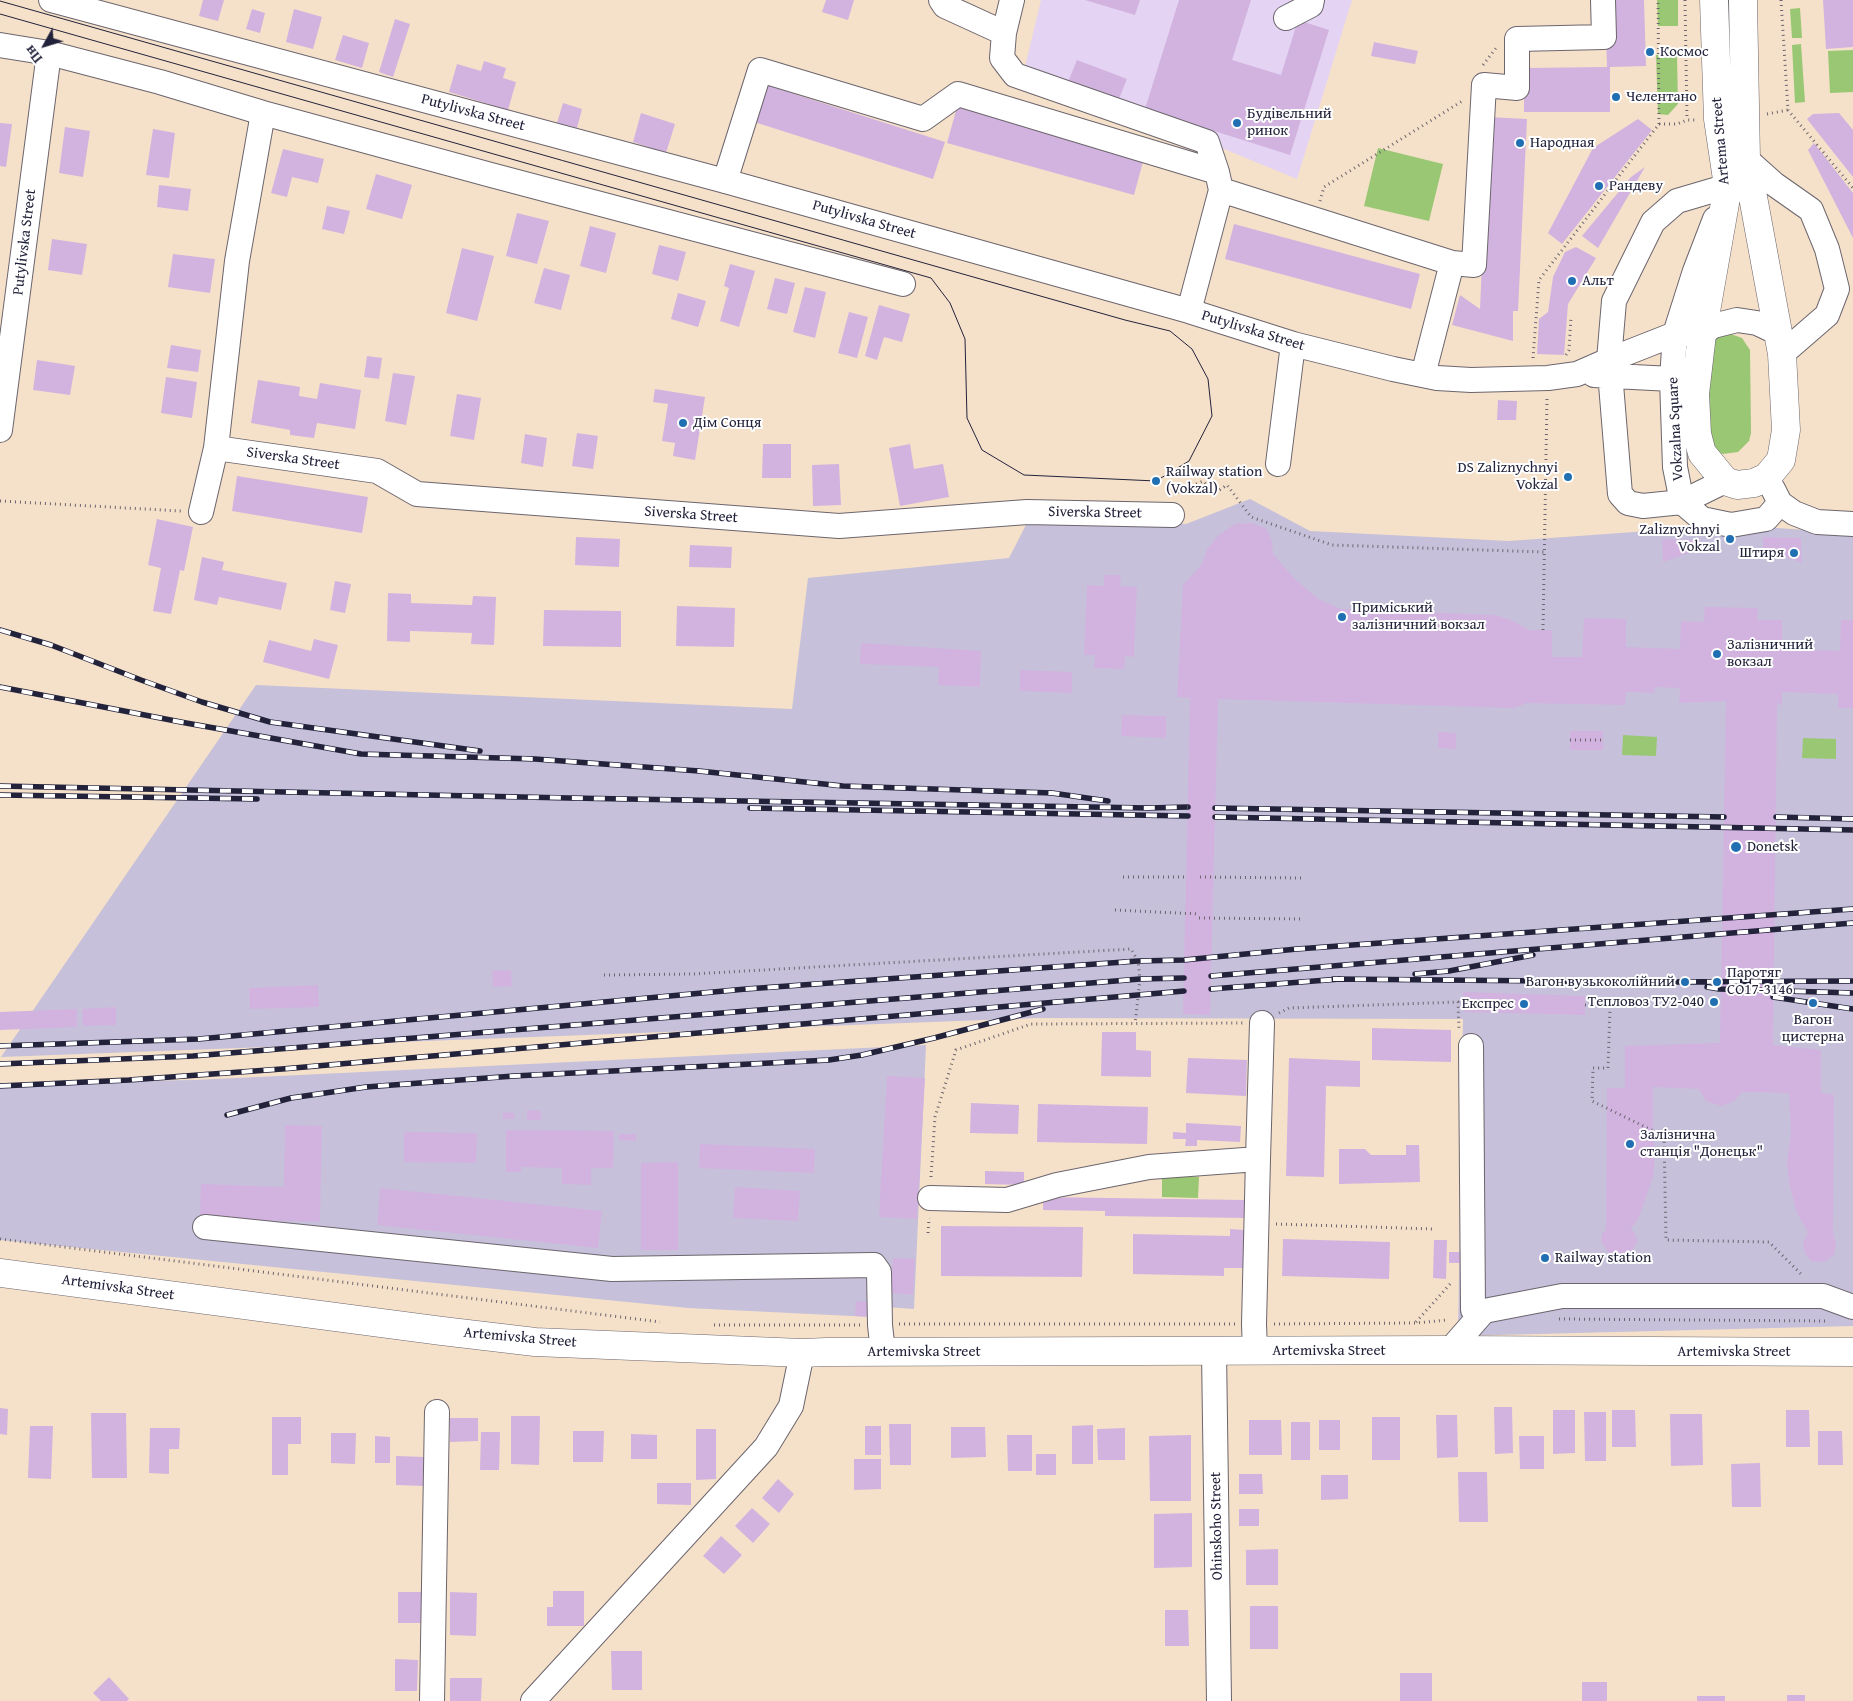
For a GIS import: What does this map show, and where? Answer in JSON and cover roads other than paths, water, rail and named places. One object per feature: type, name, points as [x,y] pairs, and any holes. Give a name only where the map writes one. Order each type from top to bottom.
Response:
[{"type":"main road","name":"Artema Street","points":[[1714,0],[1718,119],[1728,186],[1689,334],[1697,434],[1702,453],[1725,481]]},
{"type":"main road","name":"Artema Street","points":[[1743,0],[1746,159],[1780,344]]},
{"type":"main road","points":[[1725,481],[1737,485],[1754,483],[1767,477],[1781,460],[1786,430],[1780,344]]},
{"type":"main road","name":"Artemivska Street","points":[[0,1273],[535,1342],[802,1353],[1450,1350],[1853,1352]]},
{"type":"street","name":"Putylivska Street","points":[[52,0],[725,181],[1189,312],[1293,344],[1423,375],[1471,380],[1548,378],[1571,366],[1610,368],[1689,334]]},
{"type":"street","points":[[941,0],[945,6],[1004,32]]},
{"type":"street","points":[[1012,0],[1004,32],[1002,58],[1015,75],[1207,142],[1219,181],[1189,312]]},
{"type":"street","points":[[1286,18],[1311,5],[1312,0]]},
{"type":"street","points":[[725,181],[760,70],[922,119],[958,94],[1219,181],[1314,220],[1452,263],[1474,265],[1484,85],[1517,88],[1517,39],[1604,37],[1602,0]]},
{"type":"street","points":[[0,45],[49,53],[160,82],[263,113],[491,176],[903,284]]},
{"type":"street","name":"Putylivska Street","points":[[0,430],[49,53]]},
{"type":"street","points":[[201,512],[216,448],[237,261],[263,113]]},
{"type":"street","points":[[1689,334],[1737,320],[1756,323],[1780,344],[1827,314],[1837,289],[1827,249],[1811,210],[1774,184],[1746,159]]},
{"type":"street","points":[[1725,481],[1682,502],[1643,506],[1628,503],[1620,494],[1610,368],[1614,301],[1653,222],[1677,201],[1728,186]]},
{"type":"street","points":[[1423,375],[1452,263]]},
{"type":"street","name":"Vokzalna Square","points":[[1689,334],[1672,380],[1676,467],[1682,502],[1702,519],[1731,525],[1766,519],[1780,503]]},
{"type":"street","points":[[1278,464],[1293,344]]},
{"type":"street","points":[[1610,368],[1672,380],[1695,394]]},
{"type":"street","name":"Siverska Street","points":[[216,448],[377,471],[417,494],[839,526],[1027,512],[1171,504]]},
{"type":"street","points":[[1767,477],[1780,503],[1794,513],[1816,522],[1853,524]]},
{"type":"street","points":[[1255,1351],[1256,1224],[1262,1023]]},
{"type":"street","points":[[1471,1046],[1473,1310],[1481,1315]]},
{"type":"street","points":[[930,1198],[1007,1200],[1057,1185],[1149,1167],[1258,1159]]},
{"type":"street","points":[[205,1227],[612,1269],[874,1265],[879,1272],[880,1324],[883,1352]]},
{"type":"street","points":[[1450,1350],[1481,1315],[1562,1296],[1823,1296],[1853,1307]]},
{"type":"street","name":"Ohinskoho Street","points":[[1214,1351],[1219,1701]]},
{"type":"street","points":[[533,1701],[766,1447],[791,1406],[802,1353]]},
{"type":"street","points":[[432,1701],[437,1412]]},
{"type":"tram line","points":[[0,1],[1125,320],[1170,331],[1192,349],[1208,379],[1212,416],[1189,461],[1156,481],[1024,475],[982,450],[967,418],[965,339],[950,303],[931,278],[0,14]]},
{"type":"railway","points":[[0,630],[51,645],[202,702],[270,722],[480,751]]},
{"type":"railway","points":[[0,687],[361,754],[535,759],[699,771],[843,786],[1052,793],[1108,801]]},
{"type":"railway","points":[[0,786],[569,798],[1148,808],[1188,807]]},
{"type":"railway","points":[[0,795],[257,799]]},
{"type":"railway","points":[[750,808],[1188,816]]},
{"type":"railway","points":[[1215,808],[1724,817]]},
{"type":"railway","points":[[1215,817],[1853,830]]},
{"type":"railway","points":[[1776,817],[1853,819]]},
{"type":"railway","points":[[0,1046],[199,1039],[746,989],[1138,961],[1184,960],[1297,949],[1853,909]]},
{"type":"railway","points":[[1211,976],[1853,923]]},
{"type":"railway","points":[[1415,974],[1449,971],[1533,955]]},
{"type":"railway","points":[[0,1064],[193,1056],[1140,979],[1184,978]]},
{"type":"railway","points":[[1333,979],[1657,982],[1853,981]]},
{"type":"railway","points":[[1211,989],[1340,979]]},
{"type":"railway","points":[[1707,987],[1719,989],[1853,993]]},
{"type":"railway","points":[[0,1086],[129,1080],[282,1069],[1184,991]]},
{"type":"railway","points":[[1773,997],[1853,1009]]},
{"type":"railway","points":[[227,1115],[291,1098],[366,1087],[514,1076],[829,1060],[862,1055],[934,1038],[1043,1009]]},
{"type":"place","name":"Космос","points":[[1650,52]]},
{"type":"place","name":"Челентано","points":[[1616,97]]},
{"type":"place","name":"Будівельний ринок","points":[[1237,123]]},
{"type":"place","name":"Народная","points":[[1520,143]]},
{"type":"place","name":"Рандеву","points":[[1599,186]]},
{"type":"place","name":"Альт","points":[[1572,281]]},
{"type":"place","name":"Дім Сонця","points":[[683,423]]},
{"type":"place","name":"DS Zaliznychnyi Vokzal","points":[[1568,477]]},
{"type":"place","name":"Railway station (Vokzal)","points":[[1156,481]]},
{"type":"place","name":"Zaliznychnyi Vokzal","points":[[1730,539]]},
{"type":"place","name":"Штиря","points":[[1794,553]]},
{"type":"place","name":"Приміський залізничний вокзал","points":[[1342,617]]},
{"type":"place","name":"Залізничний вокзал","points":[[1717,654]]},
{"type":"place","name":"Donetsk","points":[[1736,847]]},
{"type":"place","name":"Вагон вузькоколійний","points":[[1685,982]]},
{"type":"place","name":"Паротяг СО17-3146","points":[[1717,982]]},
{"type":"place","name":"Тепловоз ТУ2-040","points":[[1714,1002]]},
{"type":"place","name":"Вагон цистерна","points":[[1813,1003]]},
{"type":"place","name":"Експрес","points":[[1524,1004]]},
{"type":"place","name":"Залізнична станція \"Донецьк\"","points":[[1630,1144]]},
{"type":"place","name":"Railway station","points":[[1545,1258]]}]
